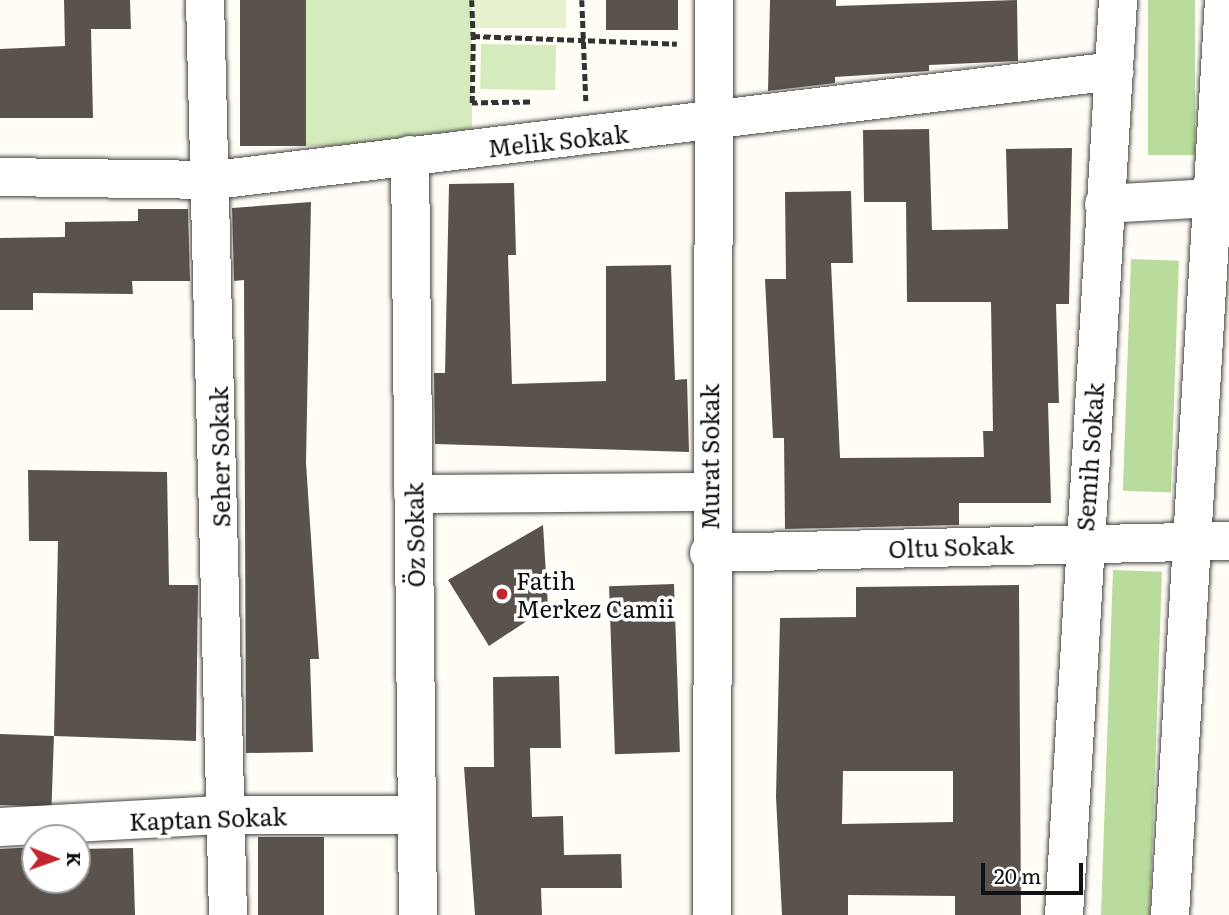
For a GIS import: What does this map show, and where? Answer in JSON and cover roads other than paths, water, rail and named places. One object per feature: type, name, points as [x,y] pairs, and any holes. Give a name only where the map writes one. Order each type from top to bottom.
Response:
[{"type":"street","name":"Seher Sokak","points":[[205,0],[215,180],[228,915]]},
{"type":"street","name":"Murat Sokak","points":[[712,915],[709,492],[714,0]]},
{"type":"street","name":"Semih Sokak","points":[[1064,915],[1083,542],[1118,0]]},
{"type":"street","points":[[1170,915],[1211,542],[1224,0]]},
{"type":"street","name":"Melik Sokak","points":[[0,177],[215,180],[410,155],[586,119],[712,125],[1114,72]]},
{"type":"street","name":"Öz Sokak","points":[[410,155],[418,915]]},
{"type":"street","points":[[1104,204],[1220,197]]},
{"type":"street","points":[[413,494],[709,492]]},
{"type":"street","name":"Oltu Sokak","points":[[709,552],[1083,542],[1211,542]]},
{"type":"street","name":"Kaptan Sokak","points":[[0,827],[225,815],[416,815]]},
{"type":"place","name":"Fatih Merkez Camii","points":[[502,594]]}]
